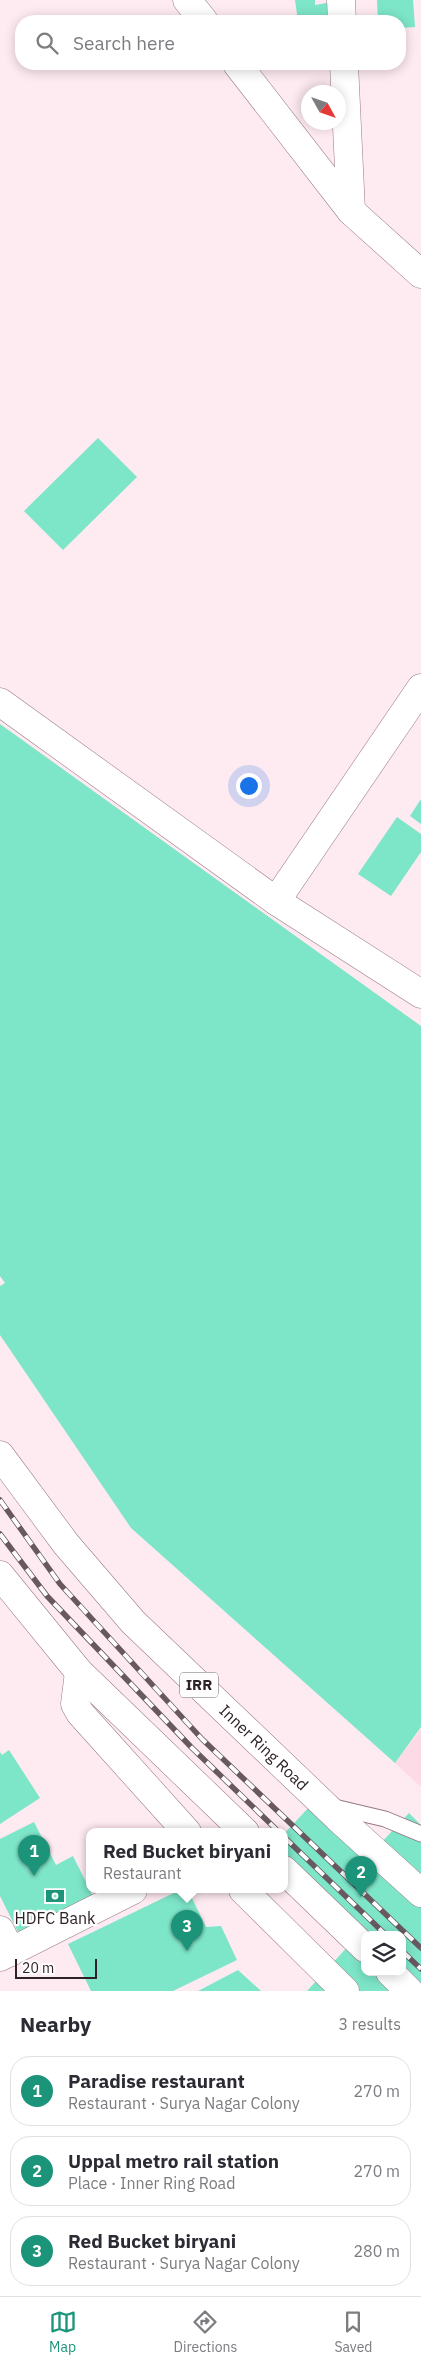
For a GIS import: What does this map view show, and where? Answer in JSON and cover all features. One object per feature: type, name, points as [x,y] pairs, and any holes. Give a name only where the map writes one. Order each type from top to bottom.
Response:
[{"type":"main road","points":[[187,0],[199,15]]},
{"type":"main road","points":[[341,0],[342,15]]},
{"type":"main road","points":[[242,70],[351,211],[421,274]]},
{"type":"main road","points":[[344,70],[351,211]]},
{"type":"main road","points":[[276,901],[421,688]]},
{"type":"main road","points":[[0,702],[276,901],[421,994]]},
{"type":"main road","name":"Inner Ring Road","points":[[0,1456],[66,1544],[133,1622],[421,1894]]},
{"type":"main road","points":[[0,1575],[79,1672],[242,1828]]},
{"type":"main road","points":[[79,1672],[75,1704],[80,1713],[184,1828]]},
{"type":"main road","points":[[288,1874],[361,1944]]},
{"type":"main road","points":[[4,1946],[126,1893]]},
{"type":"main road","points":[[246,1893],[346,1991]]},
{"type":"main road","points":[[394,1976],[409,1991]]},
{"type":"lane","points":[[324,1804],[385,1819],[421,1834]]},
{"type":"shaded area","points":[[421,1729],[421,1787],[395,1763]]},
{"type":"building","points":[[295,0],[315,0],[315,5],[332,2],[334,15],[297,15]]},
{"type":"building","points":[[377,0],[413,0],[415,27],[406,28],[406,15],[378,15]]},
{"type":"building","points":[[98,438],[137,477],[63,550],[24,511]]},
{"type":"building","points":[[0,724],[421,1026],[421,1727],[395,1763],[131,1528],[0,1335],[0,1286],[5,1283],[0,1276]]},
{"type":"building","points":[[421,799],[421,824],[410,816]]},
{"type":"building","points":[[397,817],[421,834],[421,852],[391,896],[358,874]]},
{"type":"building","points":[[9,1750],[40,1798],[0,1824],[0,1752],[2,1755]]},
{"type":"building","points":[[323,1792],[380,1844],[409,1813],[421,1825],[421,1991],[307,1991],[351,1943],[288,1886],[288,1830]]},
{"type":"building","points":[[34,1822],[56,1865],[73,1856],[86,1882],[86,1893],[92,1893],[95,1900],[20,1936],[0,1896],[0,1839]]},
{"type":"building","points":[[174,1893],[189,1893],[206,1927],[221,1926],[237,1960],[173,1991],[91,1991],[68,1944]]},
{"type":"building","points":[[238,1970],[261,1991],[198,1991]]},
{"type":"railway","points":[[0,1500],[60,1584],[202,1739],[421,1948]]},
{"type":"railway","points":[[0,1534],[47,1596],[192,1748],[275,1828]]},
{"type":"railway","points":[[288,1841],[382,1931]]},
{"type":"railway","points":[[406,1955],[421,1969]]},
{"type":"place","name":"Paradise restaurant","points":[[34,1876]]},
{"type":"place","name":"HDFC Bank","points":[[55,1896]]},
{"type":"place","name":"Uppal metro rail station","points":[[361,1897]]},
{"type":"place","name":"Red Bucket biryani","points":[[187,1951]]}]
